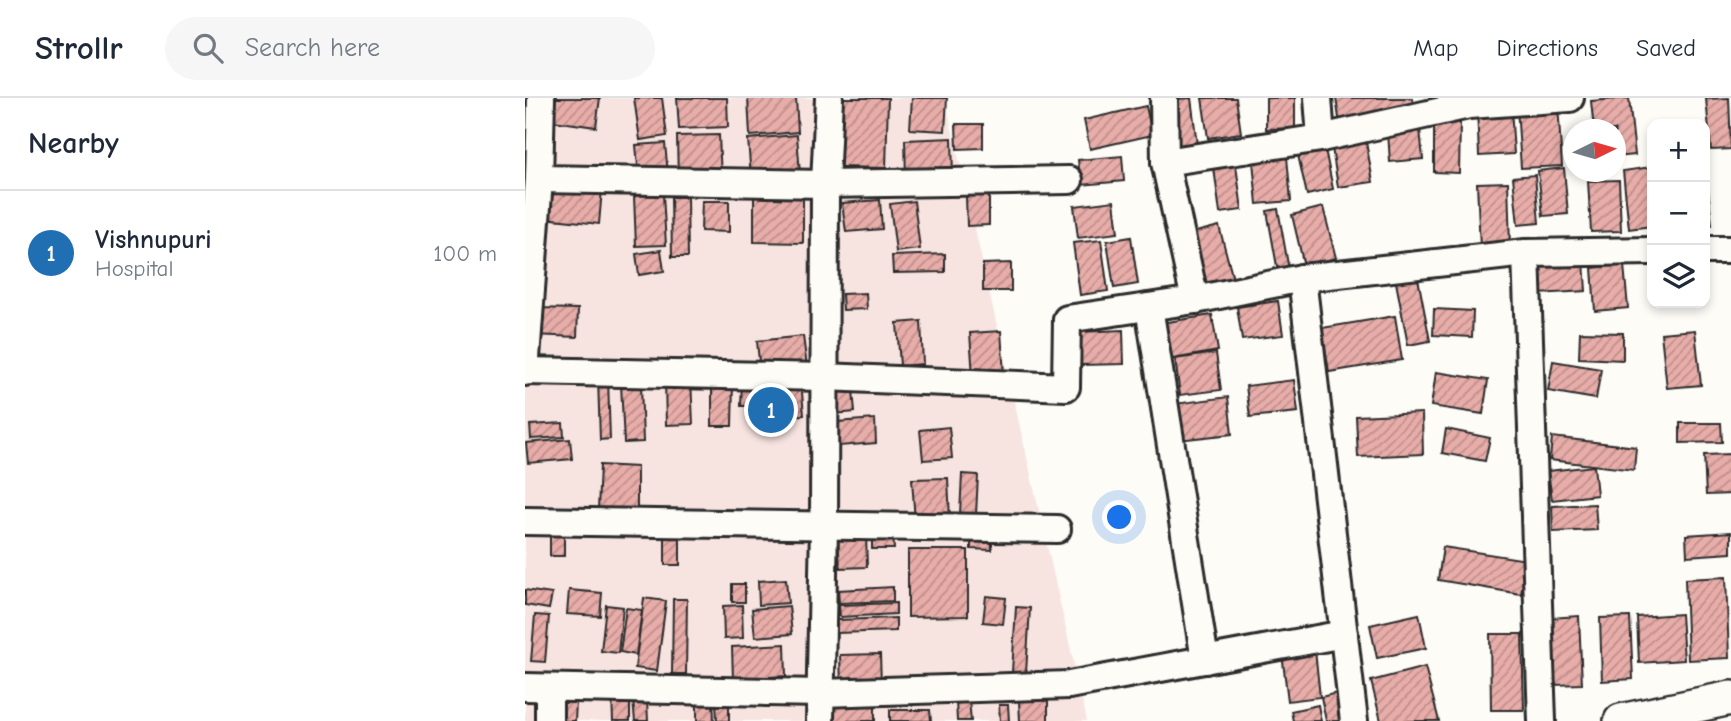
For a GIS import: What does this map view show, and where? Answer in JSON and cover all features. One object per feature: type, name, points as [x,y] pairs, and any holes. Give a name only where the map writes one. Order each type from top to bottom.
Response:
[{"type":"street","points":[[541,98],[539,178],[525,371],[824,377],[1066,387],[1067,319],[1195,300],[1302,278],[1525,253],[1647,251]]},
{"type":"street","points":[[820,721],[824,526],[825,184],[829,98]]},
{"type":"street","points":[[1164,98],[1165,162],[1195,300]]},
{"type":"street","points":[[1318,98],[1321,138]]},
{"type":"street","points":[[1165,162],[1321,138],[1469,102],[1570,98]]},
{"type":"street","points":[[539,178],[825,184],[1069,180]]},
{"type":"street","points":[[1710,250],[1731,250]]},
{"type":"street","points":[[1525,253],[1542,721]]},
{"type":"street","points":[[1302,278],[1354,721]]},
{"type":"street","points":[[1149,307],[1205,660]]},
{"type":"street","points":[[525,521],[1057,529]]},
{"type":"street","points":[[549,721],[537,687],[821,693],[1069,685],[1344,634]]},
{"type":"street","points":[[1621,721],[1731,698]]},
{"type":"shaded area","points":[[525,98],[945,98],[1087,721],[525,721]]},
{"type":"building","points":[[555,98],[600,98],[596,127],[553,121]]},
{"type":"building","points":[[634,98],[662,98],[667,136],[640,140]]},
{"type":"building","points":[[677,98],[727,98],[728,127],[679,129]]},
{"type":"building","points":[[748,98],[796,98],[798,132],[750,136]]},
{"type":"building","points":[[841,98],[888,98],[886,168],[839,167]]},
{"type":"building","points":[[912,98],[947,98],[945,131],[910,129]]},
{"type":"building","points":[[1191,98],[1197,144],[1170,147],[1165,100]]},
{"type":"building","points":[[1202,98],[1236,98],[1241,133],[1208,138]]},
{"type":"building","points":[[1266,98],[1295,98],[1295,128],[1266,129]]},
{"type":"building","points":[[1336,98],[1412,98],[1415,115],[1340,125]]},
{"type":"building","points":[[1629,98],[1635,155],[1626,156],[1626,119],[1593,119],[1591,101]]},
{"type":"building","points":[[1729,98],[1731,149],[1711,150],[1706,99]]},
{"type":"building","points":[[1558,104],[1562,166],[1521,168],[1517,107]]},
{"type":"building","points":[[1146,106],[1152,135],[1090,149],[1084,120]]},
{"type":"building","points":[[1511,107],[1514,154],[1479,156],[1477,108]]},
{"type":"building","points":[[1434,123],[1460,123],[1459,173],[1434,172]]},
{"type":"building","points":[[956,124],[983,124],[983,148],[957,149]]},
{"type":"building","points":[[1420,129],[1423,159],[1390,162],[1388,132]]},
{"type":"building","points":[[719,135],[721,179],[678,180],[677,136]]},
{"type":"building","points":[[797,135],[800,174],[751,178],[748,139]]},
{"type":"building","points":[[1365,136],[1373,182],[1338,187],[1331,141]]},
{"type":"building","points":[[952,138],[953,176],[906,178],[905,140]]},
{"type":"building","points":[[665,143],[668,174],[639,177],[636,145]]},
{"type":"building","points":[[1325,149],[1333,189],[1307,195],[1298,155]]},
{"type":"building","points":[[1122,156],[1124,181],[1081,185],[1078,160]]},
{"type":"building","points":[[1287,157],[1291,201],[1257,204],[1253,161]]},
{"type":"building","points":[[1236,165],[1242,210],[1220,213],[1214,168]]},
{"type":"building","points":[[1563,168],[1568,214],[1543,216],[1538,171]]},
{"type":"building","points":[[1647,168],[1647,227],[1629,229],[1624,182],[1626,171]]},
{"type":"building","points":[[1535,175],[1539,223],[1518,225],[1513,177]]},
{"type":"building","points":[[1508,182],[1510,247],[1480,248],[1477,183]]},
{"type":"building","points":[[1588,182],[1619,182],[1621,231],[1591,232]]},
{"type":"building","points":[[548,184],[602,189],[599,224],[544,218]]},
{"type":"building","points":[[663,194],[666,245],[636,246],[634,196]]},
{"type":"building","points":[[754,196],[803,197],[803,243],[754,242]]},
{"type":"building","points":[[966,196],[989,196],[989,225],[967,226]]},
{"type":"building","points":[[671,197],[687,197],[688,257],[672,257]]},
{"type":"building","points":[[880,200],[882,229],[846,232],[842,203]]},
{"type":"building","points":[[702,201],[729,201],[729,232],[701,231]]},
{"type":"building","points":[[914,201],[920,249],[896,252],[890,204]]},
{"type":"building","points":[[1114,201],[1118,233],[1078,238],[1074,206]]},
{"type":"building","points":[[1323,207],[1336,258],[1304,266],[1292,215]]},
{"type":"building","points":[[1278,209],[1289,270],[1278,272],[1267,211]]},
{"type":"building","points":[[1219,226],[1233,279],[1203,287],[1188,234]]},
{"type":"building","points":[[1131,237],[1138,284],[1114,288],[1107,241]]},
{"type":"building","points":[[1101,240],[1108,291],[1080,295],[1073,243]]},
{"type":"building","points":[[661,250],[664,271],[639,275],[636,254]]},
{"type":"building","points":[[945,254],[945,272],[893,273],[892,256]]},
{"type":"building","points":[[1584,261],[1586,291],[1538,294],[1536,264]]},
{"type":"building","points":[[1011,263],[1011,291],[983,291],[983,264]]},
{"type":"building","points":[[1624,265],[1628,308],[1595,311],[1592,268]]},
{"type":"building","points":[[1417,273],[1430,341],[1408,345],[1395,277]]},
{"type":"building","points":[[866,293],[867,309],[843,310],[842,294]]},
{"type":"building","points":[[1278,301],[1283,335],[1242,340],[1237,307]]},
{"type":"building","points":[[535,308],[578,309],[577,337],[534,335]]},
{"type":"building","points":[[1434,309],[1473,311],[1472,337],[1433,335]]},
{"type":"building","points":[[1212,315],[1218,351],[1167,360],[1161,323]]},
{"type":"building","points":[[1395,316],[1402,360],[1329,372],[1322,328]]},
{"type":"building","points":[[921,321],[923,364],[900,366],[897,323]]},
{"type":"building","points":[[1123,330],[1124,364],[1080,365],[1079,332]]},
{"type":"building","points":[[1695,330],[1701,385],[1667,388],[1661,333]]},
{"type":"building","points":[[1001,331],[1004,375],[973,377],[970,333]]},
{"type":"building","points":[[1580,332],[1623,333],[1623,360],[1579,358]]},
{"type":"building","points":[[803,336],[807,367],[760,372],[757,341]]},
{"type":"building","points":[[1216,353],[1221,390],[1180,395],[1175,359]]},
{"type":"building","points":[[1553,361],[1601,369],[1596,399],[1548,391]]},
{"type":"building","points":[[1436,372],[1488,380],[1483,414],[1431,406]]},
{"type":"building","points":[[691,378],[693,424],[666,425],[665,379]]},
{"type":"building","points":[[598,379],[608,379],[610,439],[600,440]]},
{"type":"building","points":[[852,379],[855,412],[834,414],[831,381]]},
{"type":"building","points":[[1294,380],[1298,412],[1250,417],[1246,386]]},
{"type":"building","points":[[742,381],[772,381],[772,406],[741,406]]},
{"type":"building","points":[[801,381],[804,415],[783,416],[781,382]]},
{"type":"building","points":[[712,382],[733,383],[732,426],[712,426]]},
{"type":"building","points":[[641,383],[643,442],[624,443],[621,384]]},
{"type":"building","points":[[1228,397],[1232,434],[1178,440],[1174,404]]},
{"type":"building","points":[[1422,413],[1423,454],[1358,457],[1356,416]]},
{"type":"building","points":[[875,419],[876,443],[839,446],[837,422]]},
{"type":"building","points":[[563,423],[564,437],[531,439],[530,425]]},
{"type":"building","points":[[1680,423],[1721,423],[1722,442],[1680,443]]},
{"type":"building","points":[[949,427],[952,458],[923,460],[920,430]]},
{"type":"building","points":[[1446,429],[1490,438],[1485,461],[1442,453]]},
{"type":"building","points":[[1552,437],[1636,447],[1634,470],[1550,460]]},
{"type":"building","points":[[570,439],[572,459],[528,463],[526,443]]},
{"type":"building","points":[[1731,454],[1731,494],[1706,495],[1704,455]]},
{"type":"building","points":[[600,465],[637,467],[637,513],[598,510]]},
{"type":"building","points":[[1594,466],[1597,495],[1552,500],[1548,471]]},
{"type":"building","points":[[962,474],[978,475],[976,515],[960,514]]},
{"type":"building","points":[[948,478],[950,520],[915,522],[912,479]]},
{"type":"building","points":[[1595,504],[1597,530],[1553,532],[1552,506]]},
{"type":"building","points":[[550,525],[564,525],[564,556],[550,556]]},
{"type":"building","points":[[665,530],[680,530],[680,565],[665,565]]},
{"type":"building","points":[[1731,532],[1731,553],[1687,556],[1686,535]]},
{"type":"building","points":[[893,533],[894,549],[872,549],[872,534]]},
{"type":"building","points":[[866,534],[867,567],[840,568],[838,536]]},
{"type":"building","points":[[971,534],[992,534],[992,550],[971,549]]},
{"type":"building","points":[[1443,547],[1527,560],[1521,594],[1438,580]]},
{"type":"building","points":[[908,550],[968,550],[968,616],[908,617]]},
{"type":"building","points":[[1726,577],[1729,658],[1688,660],[1685,579]]},
{"type":"building","points":[[786,579],[788,603],[759,605],[758,581]]},
{"type":"building","points":[[732,584],[745,584],[745,602],[732,602]]},
{"type":"building","points":[[893,587],[893,601],[839,603],[838,590]]},
{"type":"building","points":[[525,590],[552,594],[549,609],[525,605]]},
{"type":"building","points":[[569,590],[602,593],[600,616],[567,614]]},
{"type":"building","points":[[986,596],[1006,598],[1003,624],[983,622]]},
{"type":"building","points":[[644,598],[666,601],[657,671],[635,668]]},
{"type":"building","points":[[673,599],[687,599],[686,674],[672,674]]},
{"type":"building","points":[[896,603],[896,614],[840,617],[839,605]]},
{"type":"building","points":[[606,605],[623,607],[618,653],[601,651]]},
{"type":"building","points":[[742,605],[743,638],[724,639],[723,606]]},
{"type":"building","points":[[789,606],[792,634],[755,637],[752,609]]},
{"type":"building","points":[[1016,607],[1030,608],[1026,673],[1012,672]]},
{"type":"building","points":[[626,608],[642,610],[636,655],[620,652]]},
{"type":"building","points":[[1419,614],[1426,648],[1377,658],[1370,625]]},
{"type":"building","points":[[1681,614],[1684,660],[1639,663],[1637,617]]},
{"type":"building","points":[[535,615],[549,616],[545,662],[531,661]]},
{"type":"building","points":[[1579,616],[1582,684],[1553,685],[1550,618]]},
{"type":"building","points":[[1630,617],[1633,679],[1602,681],[1600,618]]},
{"type":"building","points":[[896,618],[896,631],[837,633],[837,620]]},
{"type":"building","points":[[1490,634],[1522,634],[1524,710],[1491,710]]},
{"type":"building","points":[[785,644],[786,676],[733,679],[732,647]]},
{"type":"building","points":[[1315,650],[1320,697],[1288,701],[1282,654]]},
{"type":"building","points":[[880,654],[881,684],[841,686],[840,655]]},
{"type":"building","points":[[1425,667],[1439,721],[1381,721],[1371,681]]},
{"type":"building","points":[[1341,692],[1348,721],[1326,721],[1321,697]]},
{"type":"building","points":[[612,696],[630,696],[630,721],[613,721]]},
{"type":"building","points":[[697,699],[713,699],[714,721],[697,721]]},
{"type":"building","points":[[647,700],[648,721],[635,721],[633,701]]},
{"type":"building","points":[[716,700],[729,700],[729,721],[717,721]]},
{"type":"building","points":[[969,700],[971,721],[957,721],[956,701]]},
{"type":"building","points":[[1048,700],[1048,721],[1020,721],[1019,701]]},
{"type":"building","points":[[560,701],[576,702],[575,721],[558,721]]},
{"type":"building","points":[[830,701],[875,701],[875,721],[830,721]]},
{"type":"building","points":[[999,705],[1008,705],[1009,721],[1000,721]]},
{"type":"building","points":[[1318,705],[1321,721],[1293,721],[1291,711]]},
{"type":"building","points":[[890,710],[930,710],[931,721],[890,721]]},
{"type":"place","name":"Vishnupuri","points":[[771,410]]}]
